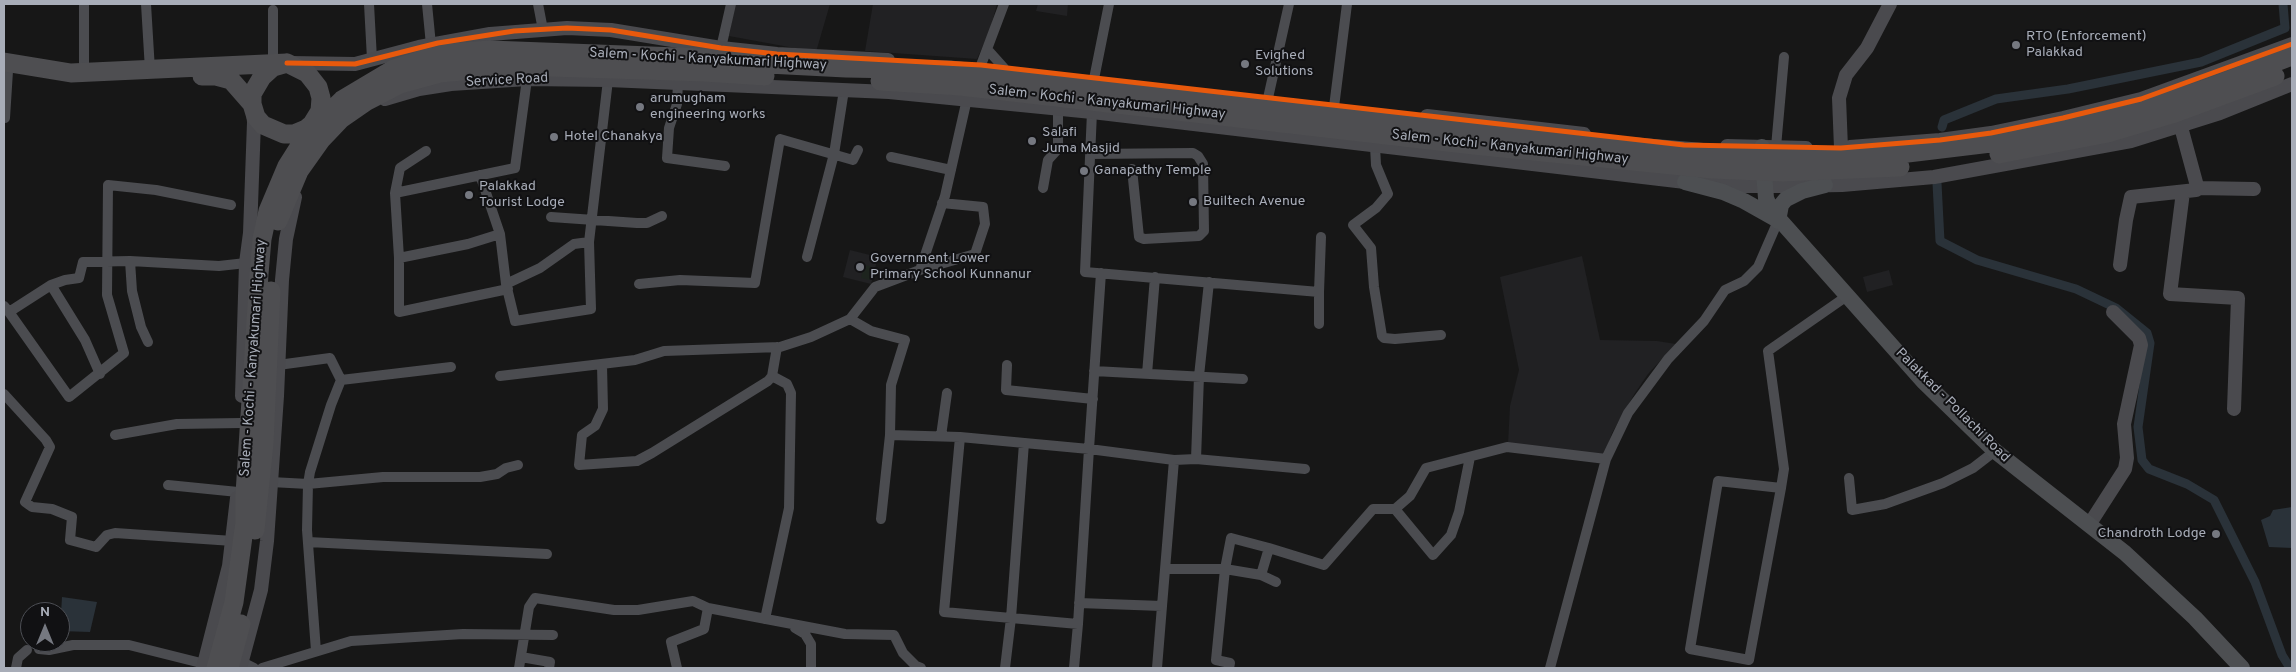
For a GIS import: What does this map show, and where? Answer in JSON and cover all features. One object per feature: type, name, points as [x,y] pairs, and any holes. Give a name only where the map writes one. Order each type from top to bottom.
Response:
[{"type":"highway","name":"Salem - Kochi - Kanyakumari Highway","points":[[208,667],[234,602],[245,522],[245,494],[262,238],[268,211],[277,187],[299,147],[315,126],[342,100],[369,82],[394,69],[450,53],[498,50],[704,58],[768,64],[950,70],[1562,141],[1766,159],[1903,167],[2071,142],[2108,133],[2172,114],[2292,70]]},
{"type":"highway","name":"Salem - Kochi - Kanyakumari Highway","points":[[242,667],[235,652],[251,580],[264,444],[271,254],[280,214],[317,132],[341,119],[367,101],[400,84],[440,73],[518,66],[704,72],[960,86],[1565,155],[1766,159],[1891,155],[1999,142],[2125,115],[2206,89],[2292,56]]},
{"type":"highway","points":[[5,68],[70,79],[280,63],[302,69],[313,79],[318,87],[321,98],[317,132],[306,129],[294,134],[284,134],[273,131],[256,117],[252,104],[252,94],[262,77],[280,63]]},
{"type":"highway","points":[[5,68],[84,73],[152,73],[216,76],[231,80],[252,104]]},
{"type":"main road","name":"Palakkad - Pollachi Road","points":[[1766,159],[1764,186],[1766,198],[1778,220],[1923,381],[1995,451],[2125,553],[2195,618],[2242,668]]},
{"type":"main road","points":[[1685,182],[1723,192],[1744,201],[1778,220],[1781,205],[1786,199],[1802,191],[1824,185]]},
{"type":"street","points":[[84,4],[84,73]]},
{"type":"street","points":[[146,4],[152,73]]},
{"type":"street","points":[[369,4],[372,59]]},
{"type":"street","points":[[427,4],[431,45]]},
{"type":"street","points":[[538,4],[543,30]]},
{"type":"street","points":[[721,48],[731,4]]},
{"type":"street","points":[[981,65],[1004,4]]},
{"type":"street","points":[[1094,79],[1109,4]]},
{"type":"street","points":[[1268,98],[1289,4]]},
{"type":"street","points":[[1334,107],[1348,4]]},
{"type":"street","points":[[1841,148],[1839,98],[1846,75],[1867,48],[1890,4]]},
{"type":"street","points":[[273,10],[280,63],[355,64],[431,45],[514,31],[567,28],[611,30],[721,48],[777,54],[981,65],[1334,107],[1684,145],[1766,159],[1841,148],[1940,140],[1991,133],[2063,118],[2140,99],[2292,44]]},
{"type":"street","points":[[988,49],[1004,68]]},
{"type":"street","points":[[1766,159],[1784,57]]},
{"type":"street","points":[[5,68],[5,118]]},
{"type":"street","points":[[395,194],[515,168],[527,79]]},
{"type":"street","name":"Service Road","points":[[341,119],[390,96],[420,89],[497,80],[678,82],[844,90],[1058,108],[1685,182],[1764,186],[1824,185],[1934,177],[2122,142],[2181,127],[2292,84]]},
{"type":"street","points":[[480,176],[500,234],[507,286],[515,321],[591,309],[590,242],[608,80]]},
{"type":"street","points":[[678,82],[678,104],[669,128],[666,158],[725,166]]},
{"type":"street","points":[[807,257],[834,154],[844,90]]},
{"type":"street","points":[[920,270],[942,203],[967,99]]},
{"type":"street","points":[[70,646],[129,645],[208,667],[222,600],[238,492],[246,262],[250,233],[254,122],[252,104]]},
{"type":"street","points":[[1042,188],[1048,160],[1058,149],[1058,108]]},
{"type":"street","points":[[1092,112],[1086,272],[1319,292]]},
{"type":"street","points":[[2181,127],[2190,190],[2170,294],[2238,298],[2234,410]]},
{"type":"street","points":[[638,284],[680,280],[755,283],[780,139],[853,160],[858,150]]},
{"type":"street","points":[[1375,146],[1376,166],[1388,194],[1376,208],[1353,225],[1371,248],[1374,287],[1382,336],[1395,339],[1442,335]]},
{"type":"street","points":[[426,151],[400,168],[395,194],[400,258],[399,312],[507,286],[540,268],[574,244],[590,242]]},
{"type":"street","points":[[1090,154],[1192,153],[1198,156],[1203,164],[1204,231],[1199,236],[1144,239],[1138,237],[1132,169]]},
{"type":"street","points":[[891,157],[951,170]]},
{"type":"street","points":[[242,667],[261,590],[271,482],[282,280],[286,240],[299,171]]},
{"type":"street","points":[[231,205],[156,190],[108,185],[107,262],[107,295],[124,353],[69,397],[6,309],[51,285],[79,278],[83,262],[107,262],[130,261],[219,266],[246,262]]},
{"type":"street","points":[[2120,265],[2131,197],[2190,190],[2254,189]]},
{"type":"street","points":[[500,376],[635,360],[664,351],[777,347],[811,337],[850,319],[875,288],[920,270],[975,254],[985,224],[983,207],[942,203]]},
{"type":"street","points":[[551,217],[642,223],[662,216]]},
{"type":"street","points":[[1550,668],[1606,459],[1628,413],[1668,359],[1704,321],[1725,290],[1744,281],[1758,267],[1778,220]]},
{"type":"street","points":[[400,258],[468,244],[500,234]]},
{"type":"street","points":[[1319,324],[1321,237]]},
{"type":"street","points":[[130,261],[132,292],[141,327],[148,342]]},
{"type":"street","points":[[1074,668],[1080,603],[1101,273]]},
{"type":"street","points":[[1147,374],[1155,277]]},
{"type":"street","points":[[1196,459],[1199,376],[1209,282]]},
{"type":"street","points":[[51,285],[85,340],[100,374]]},
{"type":"street","points":[[1780,488],[1718,481],[1690,649],[1749,660],[1784,469],[1768,350],[1847,296]]},
{"type":"street","points":[[2089,525],[2125,469],[2127,458],[2124,424],[2140,345],[2139,338],[2113,312]]},
{"type":"street","points":[[850,319],[870,331],[905,340],[891,385],[890,435],[881,519]]},
{"type":"street","points":[[602,364],[603,409],[595,426],[582,435],[580,465],[637,461],[722,411],[772,376],[777,347]]},
{"type":"street","points":[[278,365],[330,358],[341,380],[313,462],[308,484],[308,542],[316,651]]},
{"type":"street","points":[[1008,365],[1006,390],[1093,399]]},
{"type":"street","points":[[341,380],[451,367]]},
{"type":"street","points":[[1094,372],[1243,379]]},
{"type":"street","points":[[765,619],[789,508],[791,393],[787,384],[772,376]]},
{"type":"street","points":[[941,436],[947,393]]},
{"type":"street","points":[[4,394],[8,409],[46,440],[50,448],[25,502],[32,507],[52,509],[72,517],[70,540],[96,547],[107,535],[115,533],[232,541]]},
{"type":"street","points":[[115,435],[177,424],[241,422]]},
{"type":"street","points":[[890,435],[960,437],[1090,449],[1174,460],[1196,459],[1305,469]]},
{"type":"street","points":[[960,437],[944,612],[1078,624]]},
{"type":"street","points":[[1005,668],[1011,618],[1024,443]]},
{"type":"street","points":[[1229,668],[1230,663],[1216,660],[1225,569],[1232,538],[1324,565],[1373,510],[1395,510],[1410,496],[1426,468],[1507,447],[1606,459]]},
{"type":"street","points":[[1849,478],[1852,510],[1885,504],[1943,483],[1973,468],[1995,451]]},
{"type":"street","points":[[1395,510],[1433,556],[1452,535],[1459,512],[1470,457]]},
{"type":"street","points":[[1157,668],[1174,460]]},
{"type":"street","points":[[271,482],[308,484],[383,477],[480,477],[497,474],[506,468],[518,465]]},
{"type":"street","points":[[168,485],[238,492]]},
{"type":"street","points":[[308,542],[547,554]]},
{"type":"street","points":[[1261,575],[1269,548]]},
{"type":"street","points":[[1165,568],[1225,569],[1261,575],[1276,582]]},
{"type":"street","points":[[519,668],[529,608],[535,598],[538,597],[614,610],[638,610],[693,601],[708,608],[790,625],[845,634],[894,635],[903,653],[916,666],[921,668]]},
{"type":"street","points":[[1080,603],[1162,606]]},
{"type":"street","points":[[677,668],[671,642],[704,629],[708,608]]},
{"type":"street","points":[[790,625],[805,634],[811,644],[811,668]]},
{"type":"street","points":[[262,668],[351,641],[463,634],[553,635]]},
{"type":"street","points":[[16,668],[18,658],[25,652]]},
{"type":"street","points":[[520,657],[550,662],[549,668]]},
{"type":"shaded area","points":[[735,4],[830,4],[816,52],[729,36]]},
{"type":"shaded area","points":[[873,4],[997,4],[990,30],[977,59],[865,51]]},
{"type":"shaded area","points":[[1038,4],[1068,4],[1067,16],[1036,11]]},
{"type":"shaded area","name":"Government Lower Primary School Kunnanur","points":[[850,250],[878,257],[871,284],[843,277]]},
{"type":"shaded area","points":[[1582,256],[1600,340],[1657,341],[1676,344],[1648,374],[1635,393],[1612,433],[1604,456],[1508,444],[1510,406],[1519,370],[1500,277]]},
{"type":"shaded area","points":[[864,265],[873,267],[870,280],[861,278]]},
{"type":"shaded area","points":[[1889,270],[1893,285],[1867,292],[1863,277]]},
{"type":"shaded area","points":[[2292,507],[2292,548],[2269,547],[2261,520],[2270,516],[2273,510]]},
{"type":"shaded area","points":[[62,597],[97,602],[90,632],[70,631],[70,602],[62,602]]},
{"type":"waterway","points":[[1942,127],[1944,120],[1996,99],[2068,89],[2201,62],[2285,28],[2283,4]]},
{"type":"waterway","points":[[1937,183],[1940,241],[1977,260],[2076,289],[2116,308],[2147,333],[2150,343],[2138,427],[2142,460],[2149,469],[2187,484],[2214,500],[2255,582],[2282,655],[2290,668]]},
{"type":"cycle path","points":[[287,63],[355,64],[438,43],[514,31],[567,28],[611,30],[721,48],[777,54],[981,65],[1684,145],[1841,148],[1940,140],[1991,133],[2063,118],[2141,99],[2292,44]]},
{"type":"place","name":"RTO (Enforcement) Palakkad","points":[[2016,45]]},
{"type":"place","name":"Evighed Solutions","points":[[1245,64]]},
{"type":"place","name":"arumugham engineering works","points":[[640,107]]},
{"type":"place","name":"Hotel Chanakya","points":[[554,137]]},
{"type":"place","name":"Salafi Juma Masjid","points":[[1032,141]]},
{"type":"place","name":"Ganapathy Temple","points":[[1084,171]]},
{"type":"place","name":"Palakkad Tourist Lodge","points":[[469,195]]},
{"type":"place","name":"Builtech Avenue","points":[[1193,202]]},
{"type":"place","name":"Government Lower Primary School Kunnanur","points":[[860,267]]},
{"type":"place","name":"Chandroth Lodge","points":[[2216,534]]}]
